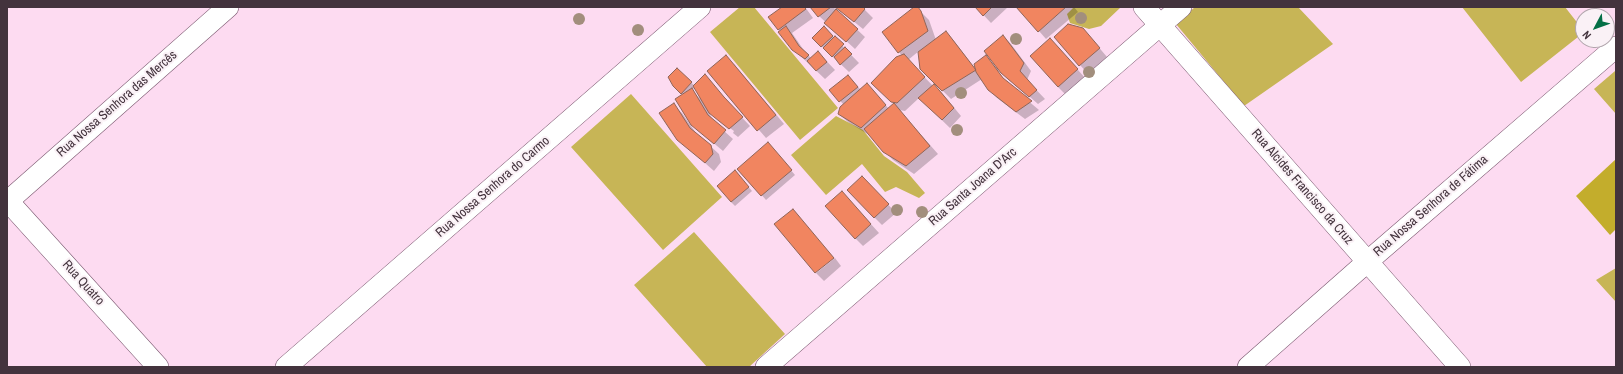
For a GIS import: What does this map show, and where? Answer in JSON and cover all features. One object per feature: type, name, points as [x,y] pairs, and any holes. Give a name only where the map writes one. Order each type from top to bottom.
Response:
[{"type":"street","name":"Rua Nossa Senhora das Mercês","points":[[7,201],[228,7]]},
{"type":"street","name":"Rua Nossa Senhora do Carmo","points":[[286,367],[700,7]]},
{"type":"street","name":"Rua Alcides Francisco da Cruz","points":[[1144,7],[1460,367]]},
{"type":"street","name":"Rua Santa Joana D'Arc","points":[[766,367],[1181,7]]},
{"type":"street","name":"Rua Nossa Senhora de Fátima","points":[[1248,367],[1616,47]]},
{"type":"street","name":"Rua Quatro","points":[[7,201],[158,367]]},
{"type":"shaded area","points":[[740,7],[754,7],[838,108],[800,140],[710,32]]},
{"type":"shaded area","points":[[1074,7],[1120,8],[1101,26],[1089,29],[1070,23],[1067,14]]},
{"type":"shaded area","points":[[1195,7],[1298,7],[1333,44],[1244,106],[1176,24]]},
{"type":"shaded area","points":[[1462,7],[1565,7],[1575,20],[1575,39],[1521,82]]},
{"type":"shaded area","points":[[1615,71],[1616,72],[1616,114],[1594,89]]},
{"type":"shaded area","points":[[631,94],[722,197],[663,250],[571,147]]},
{"type":"shaded area","points":[[836,116],[863,130],[884,156],[907,172],[925,193],[919,198],[896,187],[885,192],[862,164],[826,195],[791,155]]},
{"type":"shaded area","points":[[1616,159],[1616,229],[1610,235],[1576,196]]},
{"type":"shaded area","points":[[694,232],[785,334],[749,367],[707,367],[634,285]]},
{"type":"shaded area","points":[[1616,268],[1616,302],[1596,280]]},
{"type":"building","points":[[782,7],[804,7],[806,9],[778,30],[768,17]]},
{"type":"building","points":[[810,7],[831,7],[818,17]]},
{"type":"building","points":[[835,7],[863,7],[865,9],[854,22]]},
{"type":"building","points":[[914,7],[918,7],[921,11],[928,31],[898,53],[882,32]]},
{"type":"building","points":[[975,7],[992,7],[983,16]]},
{"type":"building","points":[[1016,7],[1066,7],[1038,32]]},
{"type":"building","points":[[836,9],[858,29],[846,42],[824,23]]},
{"type":"building","points":[[1068,24],[1083,28],[1100,48],[1079,66],[1054,37]]},
{"type":"building","points":[[786,26],[799,46],[809,55],[805,59],[792,50],[778,32]]},
{"type":"building","points":[[824,26],[833,36],[821,47],[812,38]]},
{"type":"building","points":[[946,31],[976,70],[942,91],[920,69],[918,52]]},
{"type":"building","points":[[1003,35],[1024,63],[1020,71],[1037,90],[1029,97],[1001,73],[984,51]]},
{"type":"building","points":[[835,36],[844,44],[832,57],[823,48]]},
{"type":"building","points":[[1050,38],[1078,69],[1058,87],[1030,56]]},
{"type":"building","points":[[845,47],[852,54],[840,65],[834,57]]},
{"type":"building","points":[[818,51],[827,62],[816,71],[807,61]]},
{"type":"building","points":[[904,54],[925,77],[897,103],[891,102],[871,83],[896,57]]},
{"type":"building","points":[[726,55],[776,115],[757,131],[707,71]]},
{"type":"building","points":[[986,55],[1003,78],[1032,101],[1016,112],[988,90],[976,72],[974,64]]},
{"type":"building","points":[[677,68],[692,82],[681,94],[673,86],[668,77]]},
{"type":"building","points":[[705,74],[743,117],[729,129],[709,113],[693,86]]},
{"type":"building","points":[[848,75],[858,87],[839,102],[829,90]]},
{"type":"building","points":[[867,83],[886,105],[861,128],[838,114],[840,107]]},
{"type":"building","points":[[934,84],[954,108],[942,120],[918,98]]},
{"type":"building","points":[[692,88],[708,115],[726,130],[714,144],[691,125],[675,99]]},
{"type":"building","points":[[674,103],[690,128],[711,145],[713,154],[705,163],[677,140],[659,113]]},
{"type":"building","points":[[894,103],[930,146],[906,166],[883,152],[864,129]]},
{"type":"building","points":[[768,142],[792,170],[761,196],[737,169]]},
{"type":"building","points":[[735,170],[749,187],[731,202],[717,186]]},
{"type":"building","points":[[862,176],[889,204],[874,218],[847,190]]},
{"type":"building","points":[[842,191],[871,224],[855,239],[825,206]]},
{"type":"building","points":[[793,209],[834,258],[815,273],[774,224]]}]
